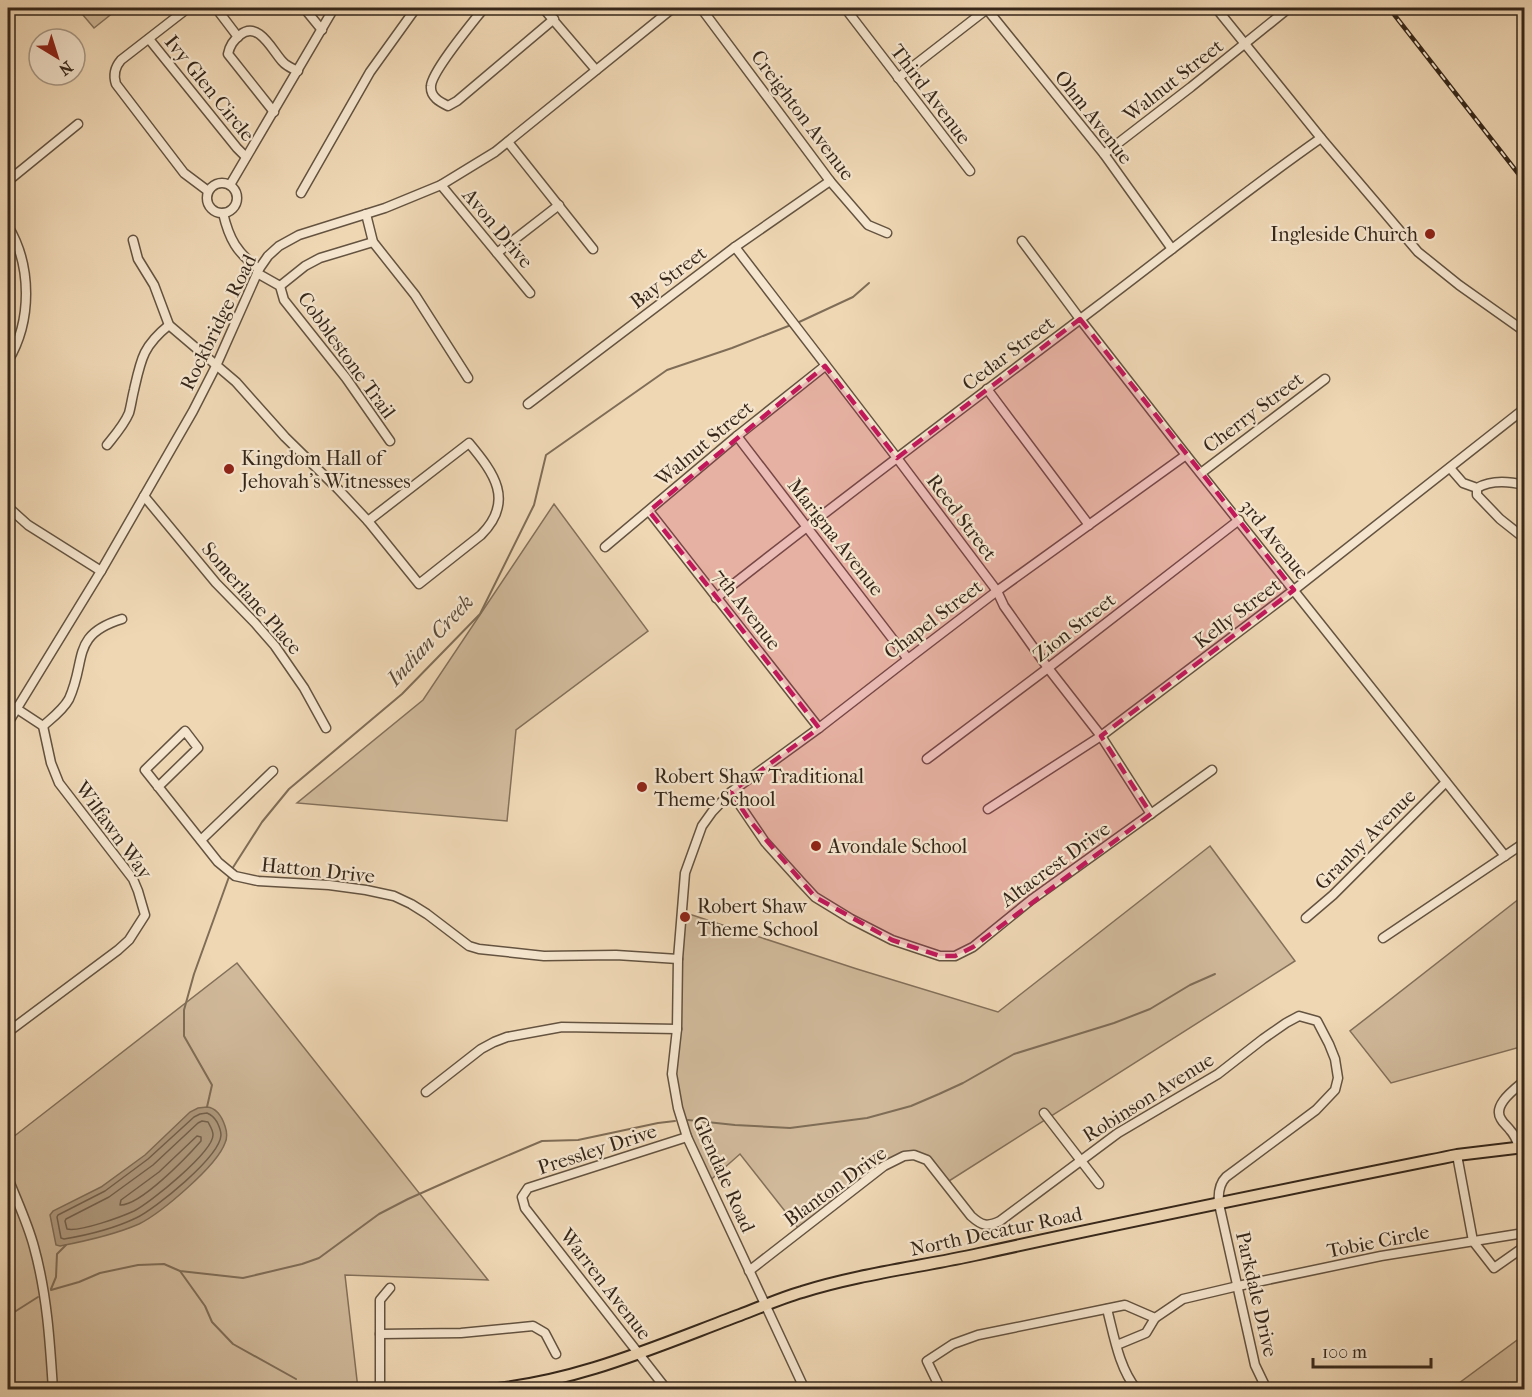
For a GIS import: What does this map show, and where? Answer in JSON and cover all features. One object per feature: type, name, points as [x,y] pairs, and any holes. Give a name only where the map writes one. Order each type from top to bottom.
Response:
[{"type":"main road","name":"North Decatur Road","points":[[485,1389],[514,1387],[569,1376],[639,1353],[801,1292],[873,1275],[1457,1155],[1522,1147]]},
{"type":"street","name":"Ivy Glen Circle","points":[[189,8],[121,60],[117,65],[114,79],[184,173],[208,190],[206,200],[208,204],[214,211],[224,213],[236,204],[236,193],[230,185],[334,8]]},
{"type":"street","points":[[216,8],[238,37]]},
{"type":"street","points":[[304,8],[322,30]]},
{"type":"street","points":[[301,193],[370,72],[416,8]]},
{"type":"street","points":[[484,8],[441,66],[431,84],[432,93],[439,102],[448,106],[554,20]]},
{"type":"street","points":[[543,8],[596,70]]},
{"type":"street","name":"Rockbridge Road","points":[[8,723],[193,411],[216,366],[258,271],[268,256],[279,246],[299,235],[385,208],[441,185],[495,153],[673,8]]},
{"type":"street","name":"Creighton Avenue","points":[[701,8],[830,181],[868,225],[887,233]]},
{"type":"street","name":"Third Avenue","points":[[845,8],[970,171]]},
{"type":"street","points":[[898,78],[986,8]]},
{"type":"street","name":"Ohm Avenue","points":[[986,8],[1104,154],[1172,249]]},
{"type":"street","points":[[1216,8],[1321,138],[1418,252],[1459,285],[1524,331]]},
{"type":"street","name":"Walnut Street","points":[[1104,154],[1289,8]]},
{"type":"street","points":[[274,112],[228,54],[230,45],[242,33],[250,30],[260,34],[289,68],[297,70]]},
{"type":"street","name":"Ivy Glen Circle","points":[[149,39],[246,157]]},
{"type":"street","points":[[8,181],[78,124]]},
{"type":"street","name":"Cedar Street","points":[[716,598],[987,388],[1321,138]]},
{"type":"street","points":[[508,142],[593,249]]},
{"type":"street","name":"Bay Street","points":[[528,404],[735,247],[830,181]]},
{"type":"street","points":[[208,190],[215,184],[230,185]]},
{"type":"street","name":"Avon Drive","points":[[441,185],[530,293]]},
{"type":"street","points":[[497,253],[558,205]]},
{"type":"street","name":"Ivy Glen Circle","points":[[224,213],[227,228],[237,249],[258,271]]},
{"type":"street","points":[[366,214],[373,242],[415,295],[468,378]]},
{"type":"street","points":[[8,226],[22,259],[27,306],[15,349],[8,362]]},
{"type":"street","points":[[133,240],[138,259],[154,285],[169,326],[236,382],[285,437],[368,521],[419,584],[489,528],[497,510],[495,478],[469,443],[368,521]]},
{"type":"street","name":"3rd Avenue","points":[[1022,241],[1186,455],[1505,856]]},
{"type":"street","name":"Cobblestone Trail","points":[[279,286],[305,266],[320,258],[373,242]]},
{"type":"street","name":"Reed Street","points":[[735,247],[997,591],[1004,606],[1048,668],[1101,736],[1151,814]]},
{"type":"street","name":"Cobblestone Trail","points":[[258,271],[279,286],[284,300],[346,378],[390,441]]},
{"type":"street","points":[[107,445],[125,422],[130,411],[144,351],[169,326]]},
{"type":"street","name":"Walnut Street","points":[[605,547],[737,436],[825,366]]},
{"type":"street","name":"Cherry Street","points":[[1201,473],[1325,379]]},
{"type":"street","points":[[987,388],[1089,525]]},
{"type":"street","name":"Kelly Street","points":[[988,809],[1101,736],[1294,590],[1524,409]]},
{"type":"street","name":"Marigna Avenue","points":[[737,436],[908,658]]},
{"type":"street","name":"Chapel Street","points":[[731,792],[819,728],[997,591],[1186,455]]},
{"type":"street","points":[[1450,468],[1463,483],[1477,488],[1487,483],[1524,485]]},
{"type":"street","points":[[1477,488],[1477,495],[1500,519],[1524,538]]},
{"type":"street","name":"Somerlane Place","points":[[144,496],[202,567],[275,646],[304,688],[326,728]]},
{"type":"street","points":[[8,507],[28,525],[100,571]]},
{"type":"street","name":"7th Avenue","points":[[649,511],[819,728]]},
{"type":"street","name":"Zion Street","points":[[927,759],[1239,520]]},
{"type":"street","points":[[8,703],[43,726],[62,709],[68,700],[75,684],[80,657],[90,638],[102,626],[122,619]]},
{"type":"street","name":"Wilfawn Way","points":[[8,1032],[118,950],[133,934],[145,915],[132,879],[59,783],[51,764],[43,726]]},
{"type":"street","name":"Hatton Drive","points":[[158,787],[198,748],[185,731],[145,770],[158,787],[218,862],[235,876],[258,881],[329,885],[394,896],[419,909],[469,946],[544,956],[616,955],[678,959]]},
{"type":"street","name":"Altacrest Drive","points":[[731,792],[765,842],[815,897],[892,940],[940,956],[955,956],[973,947],[1031,900],[1212,770]]},
{"type":"street","points":[[201,840],[273,771]]},
{"type":"street","name":"Granby Avenue","points":[[1306,918],[1446,782]]},
{"type":"street","name":"Glendale Road","points":[[731,792],[702,826],[685,873],[678,959],[677,1029],[672,1074],[678,1108],[687,1137],[805,1389]]},
{"type":"street","points":[[1383,938],[1524,843]]},
{"type":"street","name":"Robinson Avenue","points":[[914,1155],[927,1160],[971,1216],[985,1225],[992,1225],[1118,1133],[1218,1074],[1286,1023],[1299,1016],[1317,1022],[1335,1059],[1338,1076],[1335,1090],[1326,1101],[1222,1181],[1219,1204]]},
{"type":"street","points":[[426,1092],[481,1048],[507,1037],[562,1028],[677,1029]]},
{"type":"street","points":[[1522,1147],[1498,1115],[1500,1106],[1524,1081]]},
{"type":"street","points":[[1044,1113],[1099,1184]]},
{"type":"street","name":"Pressley Drive","points":[[522,1197],[528,1188],[687,1137]]},
{"type":"street","name":"Blanton Drive","points":[[749,1271],[884,1166],[904,1156],[914,1155]]},
{"type":"street","points":[[1457,1155],[1473,1240],[1494,1268],[1521,1249],[1524,1240]]},
{"type":"street","points":[[8,1178],[26,1221],[42,1281],[48,1320],[53,1389]]},
{"type":"street","name":"Warren Avenue","points":[[522,1197],[525,1208],[667,1389]]},
{"type":"street","name":"Parkdale Drive","points":[[1219,1204],[1255,1365],[1267,1389]]},
{"type":"street","name":"Tobie Circle","points":[[1117,1345],[1146,1333],[1155,1318],[1183,1299],[1381,1256],[1524,1233]]},
{"type":"street","points":[[380,1389],[380,1300],[390,1288]]},
{"type":"street","points":[[941,1389],[927,1362],[952,1344],[978,1335],[1125,1305],[1155,1318]]},
{"type":"street","points":[[1107,1309],[1117,1345],[1131,1382],[1137,1389]]},
{"type":"street","points":[[380,1334],[461,1334],[533,1326],[545,1333],[556,1354]]},
{"type":"highlighted area","points":[[1080,319],[1294,590],[1101,736],[1151,814],[973,947],[955,956],[940,956],[892,940],[815,897],[750,821],[731,792],[819,728],[649,511],[825,366],[897,458]]},
{"type":"shaded area","points":[[77,8],[119,8],[94,28]]},
{"type":"shaded area","points":[[554,504],[648,631],[516,730],[507,821],[297,803],[423,700]]},
{"type":"shaded area","points":[[1210,846],[1295,961],[949,1181],[920,1157],[891,1161],[799,1229],[740,1154],[706,1184],[679,1121],[672,1066],[683,912],[998,1012]]},
{"type":"shaded area","points":[[1524,895],[1524,1046],[1391,1083],[1350,1031]]},
{"type":"shaded area","points":[[237,963],[488,1280],[345,1275],[358,1389],[8,1390],[8,1141]]},
{"type":"shaded area","points":[[1524,1335],[1524,1389],[1451,1389]]},
{"type":"water","points":[[207,1107],[214,1109],[221,1116],[227,1139],[220,1153],[187,1188],[161,1210],[139,1224],[100,1237],[56,1245],[50,1215],[53,1211],[101,1187],[145,1155],[190,1112]]},
{"type":"waterway","name":"Indian Creek","points":[[797,323],[853,297],[869,283]]},
{"type":"waterway","name":"Indian Creek","points":[[232,869],[262,822],[289,789],[402,694],[480,614],[534,505],[546,455],[667,370],[791,325]]},
{"type":"waterway","name":"Indian Creek","points":[[207,1107],[212,1085],[184,1036],[184,1010],[194,974],[230,874]]},
{"type":"waterway","points":[[688,1120],[790,1128],[867,1118],[911,1106],[963,1083],[1014,1054],[1114,1023],[1150,1009],[1190,985],[1215,974]]},
{"type":"waterway","points":[[51,1290],[100,1273],[138,1265],[164,1264],[180,1271],[243,1278],[302,1264],[319,1258],[379,1214],[408,1199],[542,1141],[578,1140],[675,1121]]},
{"type":"waterway","name":"Indian Creek","points":[[51,1289],[56,1277],[57,1254],[66,1245]]},
{"type":"waterway","points":[[180,1271],[205,1306],[212,1322],[233,1344],[296,1379]]},
{"type":"waterway","name":"Indian Creek","points":[[8,1316],[38,1297]]},
{"type":"railway","points":[[1389,8],[1524,181]]},
{"type":"place","name":"Ingleside Church","points":[[1430,234]]},
{"type":"place","name":"Kingdom Hall of Jehovah’s Witnesses","points":[[229,469]]},
{"type":"place","name":"Robert Shaw Traditional Theme School","points":[[642,787]]},
{"type":"place","name":"Avondale School","points":[[816,846]]},
{"type":"place","name":"Robert Shaw Theme School","points":[[685,917]]}]
